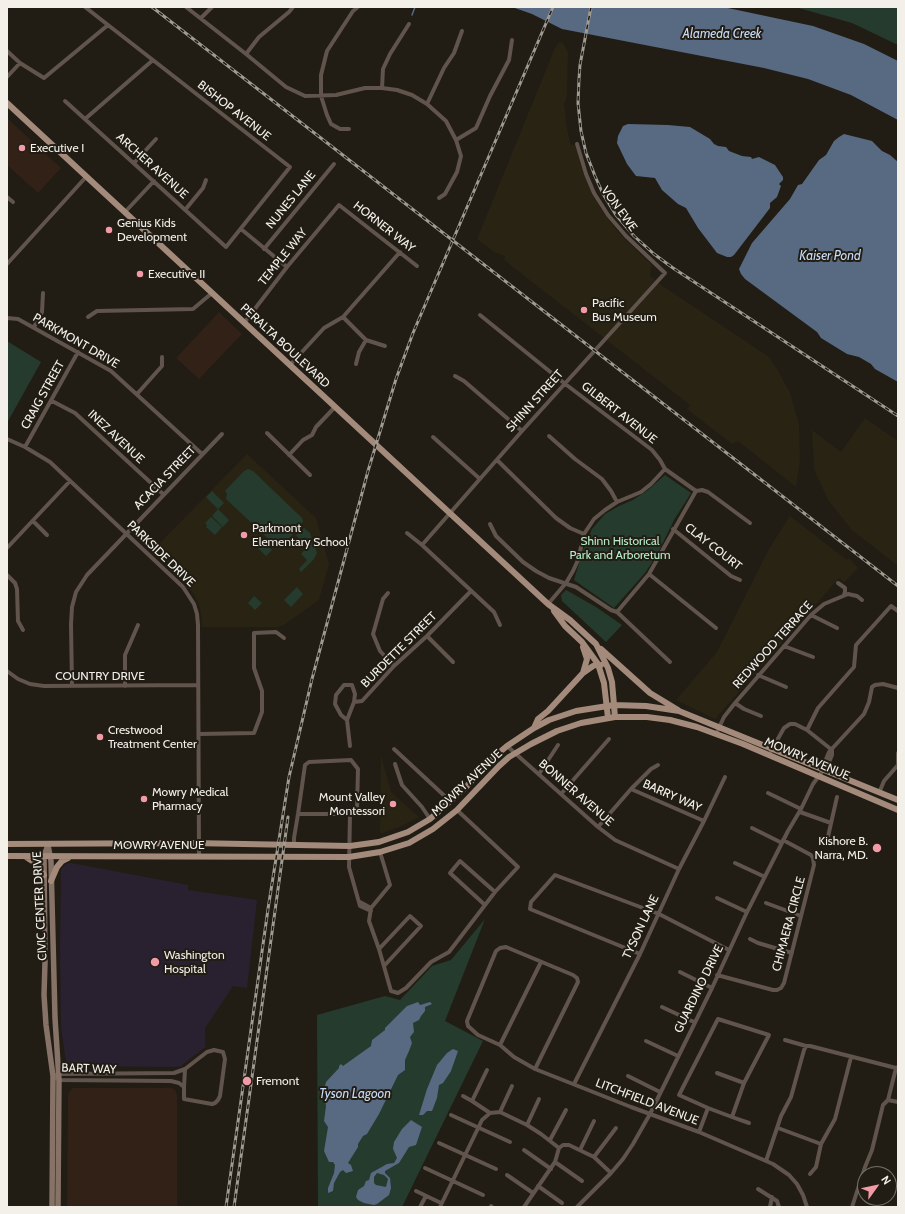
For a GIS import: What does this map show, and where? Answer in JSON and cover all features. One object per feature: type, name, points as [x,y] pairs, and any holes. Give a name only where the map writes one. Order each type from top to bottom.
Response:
[{"type":"main road","name":"PERALTA BOULEVARD","points":[[7,103],[450,514],[548,604],[570,620],[596,644],[608,668],[612,682],[615,717]]},
{"type":"main road","name":"PERALTA BOULEVARD","points":[[548,604],[565,626],[582,642],[598,664],[604,684],[608,718]]},
{"type":"main road","points":[[582,642],[586,654],[583,673]]},
{"type":"main road","points":[[596,644],[650,693],[672,705],[679,712]]},
{"type":"main road","points":[[598,664],[608,668]]},
{"type":"main road","name":"MOWRY AVENUE","points":[[534,728],[538,719],[548,711],[583,673],[598,664]]},
{"type":"main road","name":"MOWRY AVENUE","points":[[7,844],[48,845],[199,843],[350,846],[367,844],[392,838],[408,832],[430,819],[466,787],[488,762],[507,746],[534,728],[549,720],[576,711],[614,705],[646,706],[679,712],[772,748],[898,800]]},
{"type":"main road","name":"MOWRY AVENUE","points":[[7,856],[349,857],[380,852],[395,848],[423,836],[441,823],[457,810],[499,766],[515,753],[557,731],[581,723],[615,717],[647,717],[670,720],[697,727],[769,755],[898,810]]},
{"type":"main road","name":"CIVIC CENTER DRIVE","points":[[48,845],[44,875],[44,995],[46,1025],[53,1076],[52,1207]]},
{"type":"main road","points":[[24,856],[36,864],[44,875]]},
{"type":"main road","points":[[52,881],[54,872],[60,863],[74,856]]},
{"type":"main road","name":"CIVIC CENTER DRIVE","points":[[47,857],[52,881],[55,1018],[59,1077],[58,1207]]},
{"type":"street","name":"BISHOP AVENUE","points":[[84,7],[290,168],[226,247]]},
{"type":"street","points":[[186,7],[286,87],[305,96],[336,95],[365,88],[382,88],[397,90],[412,95],[427,104],[446,121],[456,140],[461,156],[457,172],[445,194],[439,198]]},
{"type":"street","points":[[201,18],[212,7]]},
{"type":"street","points":[[246,54],[259,37],[290,12],[293,7]]},
{"type":"street","points":[[349,129],[340,129],[331,124],[321,96],[321,75],[327,51],[353,11],[358,7]]},
{"type":"street","points":[[382,88],[384,69],[390,54],[409,24]]},
{"type":"street","points":[[7,51],[20,63],[44,78],[108,25]]},
{"type":"street","points":[[427,104],[444,68],[454,53],[462,31]]},
{"type":"street","points":[[456,140],[476,128],[490,96],[509,60],[512,40]]},
{"type":"street","points":[[85,119],[153,60]]},
{"type":"street","points":[[7,77],[20,63]]},
{"type":"street","name":"ARCHER AVENUE","points":[[65,101],[226,247]]},
{"type":"street","points":[[134,164],[156,139]]},
{"type":"street","name":"VON EWE","points":[[577,144],[586,174],[594,193],[608,215],[626,236],[665,273]]},
{"type":"street","name":"NUNES LANE","points":[[264,249],[334,164]]},
{"type":"street","points":[[7,264],[86,177]]},
{"type":"street","points":[[185,210],[203,188],[206,180]]},
{"type":"street","points":[[125,212],[154,181]]},
{"type":"street","points":[[7,197],[13,202]]},
{"type":"street","name":"HORNER WAY","points":[[339,205],[417,266]]},
{"type":"street","name":"TEMPLE WAY","points":[[244,323],[339,205]]},
{"type":"street","points":[[241,229],[288,267]]},
{"type":"street","points":[[290,365],[324,328],[343,317],[400,252]]},
{"type":"street","name":"SHINN STREET","points":[[422,545],[564,383],[665,273]]},
{"type":"street","points":[[34,327],[42,312],[43,293]]},
{"type":"street","points":[[88,317],[97,312],[193,309],[212,293]]},
{"type":"street","name":"GILBERT AVENUE","points":[[480,315],[564,383],[652,450],[660,460],[664,469],[696,491],[702,490],[708,492],[750,523]]},
{"type":"street","points":[[343,317],[366,340],[385,346]]},
{"type":"street","name":"PARKMONT DRIVE","points":[[7,318],[18,319],[111,370],[202,454]]},
{"type":"street","points":[[356,364],[359,352],[366,340]]},
{"type":"street","name":"CRAIG STREET","points":[[25,447],[78,352]]},
{"type":"street","points":[[137,394],[162,366],[162,357]]},
{"type":"street","points":[[455,376],[464,381],[522,431]]},
{"type":"street","name":"INEZ AVENUE","points":[[52,401],[75,413],[163,494]]},
{"type":"street","points":[[289,455],[304,440],[312,435],[316,427],[335,407]]},
{"type":"street","points":[[266,433],[310,475]]},
{"type":"street","name":"ACACIA STREET","points":[[72,686],[71,624],[72,607],[76,592],[87,575],[222,434]]},
{"type":"street","points":[[550,436],[575,459],[602,479],[617,502]]},
{"type":"street","points":[[433,438],[480,479]]},
{"type":"street","name":"PARKSIDE DRIVE","points":[[7,439],[25,447],[50,462],[183,587],[194,604],[198,618],[199,856]]},
{"type":"street","points":[[497,460],[556,518],[570,528],[584,534]]},
{"type":"street","points":[[548,604],[566,583],[578,560],[584,534],[594,519],[617,502],[641,492],[651,484],[664,469]]},
{"type":"street","points":[[7,548],[70,481]]},
{"type":"street","points":[[617,612],[649,574],[673,529],[696,491]]},
{"type":"street","points":[[33,521],[47,535]]},
{"type":"street","points":[[490,524],[496,536],[523,562],[549,578],[576,587],[611,610],[617,612],[670,662]]},
{"type":"street","name":"CLAY COURT","points":[[673,529],[731,576],[740,580]]},
{"type":"street","points":[[407,533],[494,612],[500,625]]},
{"type":"street","points":[[649,574],[716,628]]},
{"type":"street","points":[[7,575],[15,583],[17,588],[18,621],[23,630]]},
{"type":"street","points":[[838,583],[845,588],[846,592],[844,595],[857,596],[862,600]]},
{"type":"street","name":"BURDETTE STREET","points":[[346,720],[354,702],[362,701],[394,666],[427,636],[471,591]]},
{"type":"street","points":[[388,592],[383,599],[373,634],[380,652],[394,666]]},
{"type":"street","name":"REDWOOD TERRACE","points":[[716,734],[724,717],[735,703],[811,615],[824,604],[844,595]]},
{"type":"street","points":[[807,730],[818,708],[854,667],[856,645],[891,606],[898,611]]},
{"type":"street","points":[[811,615],[837,628]]},
{"type":"street","points":[[125,686],[125,655],[138,625]]},
{"type":"street","points":[[199,734],[254,733],[262,712],[262,691],[254,668],[254,632],[276,632],[284,638]]},
{"type":"street","points":[[427,636],[453,662]]},
{"type":"street","points":[[784,646],[813,658]]},
{"type":"street","name":"COUNTRY DRIVE","points":[[7,671],[18,679],[30,684],[44,686],[198,685]]},
{"type":"street","points":[[758,675],[786,687]]},
{"type":"street","points":[[824,770],[824,764],[829,752],[864,714],[869,702],[872,687],[883,684],[898,688]]},
{"type":"street","points":[[350,746],[346,720],[341,715],[335,704],[336,695],[344,685],[352,685],[355,694],[354,702]]},
{"type":"street","points":[[735,703],[744,709],[761,716]]},
{"type":"street","points":[[769,755],[784,728],[790,724],[795,724],[807,730],[832,750]]},
{"type":"street","points":[[561,794],[609,739]]},
{"type":"street","points":[[539,774],[558,745]]},
{"type":"street","name":"BONNER AVENUE","points":[[507,746],[598,827],[615,840],[679,869]]},
{"type":"street","points":[[394,749],[450,802]]},
{"type":"street","points":[[879,793],[884,781],[898,764],[898,754]]},
{"type":"street","points":[[294,845],[304,765],[309,762],[351,760],[358,769],[358,808],[354,813],[298,814]]},
{"type":"street","points":[[394,764],[402,785],[422,807],[430,819]]},
{"type":"street","points":[[598,827],[631,789],[651,769],[658,765]]},
{"type":"street","name":"GUARDINO DRIVE","points":[[577,1207],[611,1173],[630,1150],[650,1114],[712,988],[747,912],[801,810],[813,784],[824,770]]},
{"type":"street","name":"TYSON LANE","points":[[574,1084],[640,954],[679,869],[725,777]]},
{"type":"street","name":"BARRY WAY","points":[[631,789],[704,821]]},
{"type":"street","points":[[768,793],[831,823]]},
{"type":"street","points":[[827,841],[836,797]]},
{"type":"street","points":[[380,852],[390,885],[371,909],[369,921],[391,991],[398,993],[406,988],[431,962],[449,952],[485,905],[518,868],[457,810]]},
{"type":"street","points":[[350,814],[349,867],[360,904],[371,909]]},
{"type":"street","points":[[752,828],[783,842]]},
{"type":"street","name":"CHIMAERA CIRCLE","points":[[717,975],[773,990],[781,988],[784,983],[814,861],[811,856],[783,842]]},
{"type":"street","points":[[485,905],[450,873],[460,861],[496,892]]},
{"type":"street","points":[[735,863],[765,877]]},
{"type":"street","points":[[640,954],[530,909],[531,902],[555,875],[659,914],[729,950]]},
{"type":"street","points":[[717,898],[747,912]]},
{"type":"street","points":[[766,903],[801,916]]},
{"type":"street","points":[[379,949],[410,916],[421,926],[384,966]]},
{"type":"street","points":[[750,939],[758,943],[792,953]]},
{"type":"street","name":"LITCHFIELD AVENUE","points":[[541,962],[506,947],[500,948],[496,951],[467,1021],[468,1026],[478,1035],[500,1045],[514,1057],[535,1069],[699,1132],[778,1166],[793,1179],[803,1195],[807,1207]]},
{"type":"street","points":[[500,1045],[541,962],[574,975],[578,982],[535,1069]]},
{"type":"street","points":[[680,972],[712,988]]},
{"type":"street","points":[[662,1007],[694,1022]]},
{"type":"street","points":[[732,1117],[744,1084],[769,1035],[718,1019],[679,1095],[708,1108],[732,1117],[749,1123]]},
{"type":"street","points":[[785,1040],[897,1068],[888,1100],[883,1105],[872,1150],[852,1207]]},
{"type":"street","points":[[646,1041],[678,1056]]},
{"type":"street","points":[[766,1161],[781,1116],[791,1097],[806,1046]]},
{"type":"street","name":"BART WAY","points":[[53,1076],[59,1077],[175,1081],[184,1087],[184,1099],[195,1102],[215,1103],[220,1096],[225,1059],[223,1052],[210,1051],[180,1072],[59,1077]]},
{"type":"street","points":[[810,1174],[816,1167],[821,1144],[835,1120],[852,1056]]},
{"type":"street","points":[[184,1087],[185,1069]]},
{"type":"street","points":[[472,1101],[487,1070]]},
{"type":"street","points":[[717,1073],[744,1084]]},
{"type":"street","points":[[628,1076],[660,1092]]},
{"type":"street","points":[[500,1112],[512,1086]]},
{"type":"street","points":[[463,1096],[490,1113]]},
{"type":"street","points":[[527,1125],[539,1099]]},
{"type":"street","points":[[888,1100],[898,1102]]},
{"type":"street","points":[[699,1132],[708,1108]]},
{"type":"street","points":[[550,1140],[566,1110]]},
{"type":"street","points":[[416,1191],[441,1205],[482,1120],[490,1113],[500,1112],[527,1125],[550,1140],[559,1148]]},
{"type":"street","points":[[451,1115],[510,1142]]},
{"type":"street","points":[[580,1150],[594,1121]]},
{"type":"street","points":[[594,1158],[616,1128]]},
{"type":"street","points":[[778,1128],[821,1144]]},
{"type":"street","points":[[439,1143],[496,1169]]},
{"type":"street","points":[[524,1207],[555,1162],[559,1148],[562,1145],[569,1145],[594,1158],[611,1173]]},
{"type":"street","points":[[524,1150],[550,1169]]},
{"type":"street","points":[[555,1162],[582,1181]]},
{"type":"street","points":[[425,1168],[483,1195]]},
{"type":"street","points":[[508,1175],[533,1193]]},
{"type":"street","points":[[538,1186],[562,1203]]},
{"type":"street","points":[[758,1189],[777,1201],[779,1207]]},
{"type":"street","points":[[420,1207],[426,1196]]},
{"type":"street","points":[[770,1207],[772,1197]]},
{"type":"shaded area","points":[[559,42],[563,43],[568,53],[567,89],[566,101],[564,103],[570,142],[571,145],[575,145],[584,175],[594,196],[601,209],[618,232],[651,264],[650,276],[661,285],[769,357],[790,393],[799,424],[800,460],[796,487],[738,441],[732,444],[687,409],[690,405],[504,260],[505,256],[494,252],[477,239],[555,48]]},
{"type":"shaded area","points":[[7,118],[61,168],[38,193],[7,165]]},
{"type":"shaded area","points":[[219,312],[242,334],[199,379],[176,358]]},
{"type":"shaded area","points":[[865,418],[898,441],[898,566],[852,530],[828,500],[814,469],[812,430],[841,452]]},
{"type":"shaded area","name":"Parkmont Elementary School","points":[[247,454],[316,518],[329,564],[319,600],[284,625],[278,627],[202,627],[199,604],[193,593],[182,580],[151,552]]},
{"type":"shaded area","points":[[790,516],[847,560],[849,558],[858,568],[844,582],[839,578],[715,719],[676,700],[717,652],[770,547]]},
{"type":"shaded area","name":"Mount Valley Montessori","points":[[381,755],[391,792],[419,817],[402,826],[383,833],[380,833]]},
{"type":"shaded area","name":"Washington Hospital","points":[[71,863],[188,885],[188,890],[257,900],[247,988],[233,986],[205,1028],[205,1047],[181,1066],[70,1066],[66,1062],[61,1027],[61,870],[66,864]]},
{"type":"shaded area","points":[[73,1088],[172,1088],[175,1090],[177,1095],[177,1207],[67,1207],[68,1095]]},
{"type":"green space","points":[[795,7],[898,7],[898,45],[852,23]]},
{"type":"green space","points":[[7,341],[41,362],[7,423]]},
{"type":"green space","points":[[248,469],[253,471],[302,518],[303,521],[301,525],[283,545],[275,545],[226,499],[227,494],[225,491],[244,471]]},
{"type":"green space","name":"Shinn Historical Park and Arboretum","points":[[665,475],[691,493],[674,520],[658,553],[645,573],[614,608],[574,580],[583,550],[592,529],[605,514],[633,500],[648,490]]},
{"type":"green space","points":[[212,491],[224,503],[218,509],[206,497]]},
{"type":"green space","points":[[218,509],[229,520],[223,527],[212,516]]},
{"type":"green space","points":[[211,517],[222,527],[215,535],[206,527],[207,525],[205,523]]},
{"type":"green space","points":[[304,528],[310,533],[317,553],[314,559],[301,572],[299,569],[307,560],[301,554],[307,547],[296,535]]},
{"type":"green space","points":[[261,540],[272,550],[266,556],[256,546]]},
{"type":"green space","points":[[297,587],[303,594],[291,607],[284,600]]},
{"type":"green space","points":[[566,590],[596,607],[622,625],[606,642],[562,601],[561,595]]},
{"type":"green space","points":[[254,596],[262,603],[255,610],[248,603]]},
{"type":"green space","points":[[485,919],[445,1021],[483,1041],[402,1207],[318,1207],[317,1015],[385,996],[400,1000],[432,966],[451,960]]},
{"type":"water","name":"Alameda Creek","points":[[512,7],[723,7],[813,26],[864,44],[898,61],[898,120],[851,95],[808,79],[764,68],[562,29],[532,14]]},
{"type":"water","points":[[628,124],[690,127],[710,139],[714,144],[726,147],[729,151],[742,156],[751,157],[752,159],[759,157],[775,165],[783,177],[783,180],[779,184],[781,186],[777,197],[770,203],[770,208],[734,255],[727,257],[717,253],[698,228],[686,208],[678,204],[662,190],[655,178],[636,176],[627,164],[617,143],[618,136],[623,126]]},
{"type":"water","name":"Kaiser Pond","points":[[844,134],[872,141],[882,151],[890,155],[898,162],[898,382],[875,369],[871,364],[859,357],[847,354],[821,338],[817,332],[745,279],[739,269],[752,243],[790,199],[798,185],[802,184],[819,160],[826,155],[834,141]]},
{"type":"water","name":"Tyson Lagoon","points":[[418,1002],[420,1005],[430,1002],[432,1004],[425,1007],[425,1011],[419,1020],[413,1023],[414,1032],[410,1037],[412,1043],[405,1060],[405,1070],[398,1075],[379,1114],[367,1134],[363,1136],[348,1163],[351,1165],[353,1171],[346,1173],[343,1170],[340,1172],[334,1183],[333,1191],[328,1193],[328,1188],[334,1173],[335,1165],[333,1162],[329,1162],[324,1151],[328,1127],[324,1121],[326,1106],[324,1090],[326,1082],[341,1064],[343,1066],[371,1046],[372,1040],[385,1030],[385,1028],[407,1006]]},
{"type":"water","points":[[453,1049],[458,1051],[451,1071],[443,1083],[439,1085],[437,1098],[432,1111],[427,1111],[423,1115],[419,1115],[427,1089],[437,1065],[447,1053]]},
{"type":"water","points":[[411,1120],[422,1127],[416,1145],[409,1147],[399,1163],[385,1171],[390,1178],[391,1188],[389,1195],[374,1205],[358,1200],[356,1197],[358,1190],[364,1186],[366,1181],[369,1180],[371,1173],[387,1164],[394,1163],[397,1158],[393,1149],[394,1142],[402,1129]],"holes":[[[377,1173],[384,1175],[388,1179],[386,1187],[376,1185],[374,1183],[374,1177]]]},
{"type":"waterway","points":[[412,15],[415,7]]},
{"type":"railway","points":[[152,7],[898,586]]},
{"type":"railway","points":[[226,1207],[268,909],[289,777],[312,679],[368,471],[396,379],[413,333],[553,7]]},
{"type":"railway","points":[[591,7],[580,65],[578,103],[581,131],[586,153],[595,176],[603,194],[616,215],[634,236],[654,254],[673,268],[898,416]]},
{"type":"railway","points":[[234,1207],[288,817]]},
{"type":"place","name":"Executive I","points":[[22,148]]},
{"type":"place","name":"Genius Kids Development","points":[[109,230]]},
{"type":"place","name":"Executive II","points":[[140,274]]},
{"type":"place","name":"Pacific Bus Museum","points":[[584,310]]},
{"type":"place","name":"Parkmont Elementary School","points":[[244,535]]},
{"type":"place","name":"Crestwood Treatment Center","points":[[100,737]]},
{"type":"place","name":"Mowry Medical Pharmacy","points":[[144,799]]},
{"type":"place","name":"Mount Valley Montessori","points":[[393,804]]},
{"type":"place","name":"Kishore B. Narra, MD.","points":[[877,848]]},
{"type":"place","name":"Washington Hospital","points":[[155,962]]},
{"type":"place","name":"Fremont","points":[[247,1081]]}]
